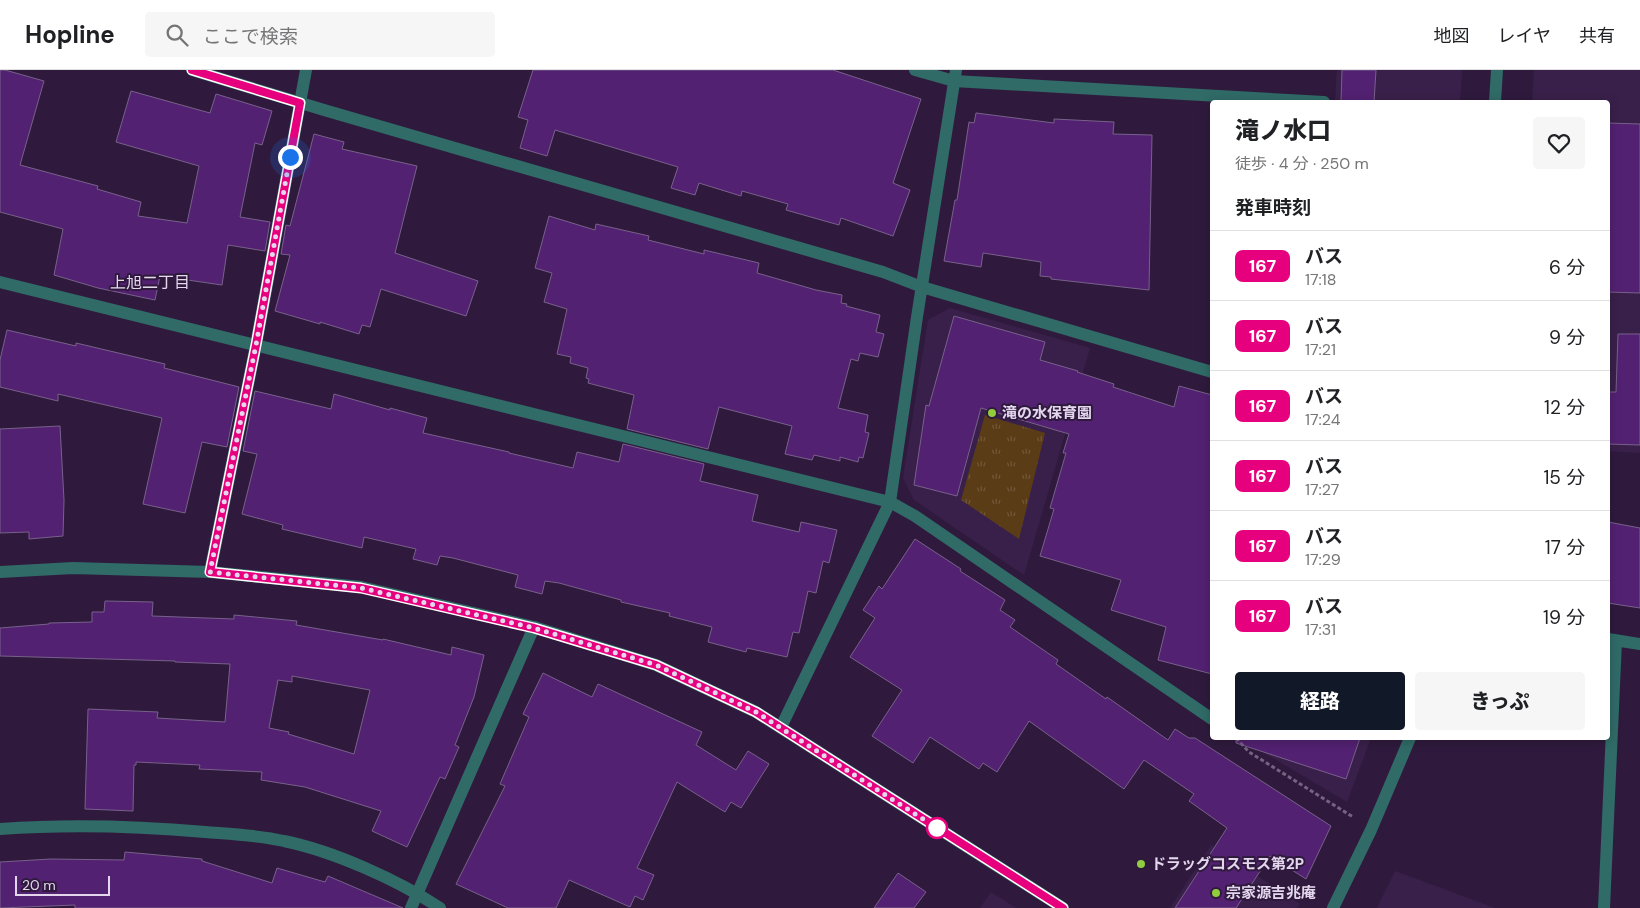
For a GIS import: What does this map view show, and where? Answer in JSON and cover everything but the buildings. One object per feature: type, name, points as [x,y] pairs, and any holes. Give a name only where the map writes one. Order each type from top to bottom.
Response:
[{"type":"street","points":[[192,70],[883,272],[922,287],[1210,371]]},
{"type":"street","points":[[210,572],[256,345],[306,70]]},
{"type":"street","points":[[915,70],[955,75],[1297,100]]},
{"type":"street","points":[[1495,100],[1497,70]]},
{"type":"street","points":[[781,728],[890,502],[955,75]]},
{"type":"street","points":[[0,282],[890,502],[915,516],[1210,718]]},
{"type":"street","points":[[0,572],[74,568],[210,572],[361,588],[534,628],[656,665],[756,712],[1063,908]]},
{"type":"street","points":[[411,908],[534,628]]},
{"type":"street","points":[[1610,707],[1612,640],[1640,644]]},
{"type":"street","points":[[1333,908],[1371,830],[1409,740]]},
{"type":"street","points":[[1604,908],[1609,740]]},
{"type":"street","points":[[0,829],[81,826],[146,828],[284,841],[318,850],[351,863],[418,893],[440,908]]},
{"type":"path","points":[[1238,740],[1250,752],[1350,814],[1371,830]]},
{"type":"shaded area","points":[[1337,70],[1462,70],[1460,100],[1335,100]]},
{"type":"shaded area","points":[[1534,70],[1640,70],[1640,453],[1610,451],[1610,100],[1532,100]]},
{"type":"shaded area","name":"滝の水保育園","points":[[950,308],[1090,348],[1024,575],[914,500],[903,478],[928,320]]},
{"type":"shaded area","points":[[1250,740],[1370,740],[1347,802],[1251,745]]},
{"type":"shaded area","name":"宗家源吉兆庵","points":[[1211,845],[1300,904],[1297,908],[1170,908]]},
{"type":"shaded area","points":[[1395,871],[1495,908],[1377,908]]},
{"type":"shaded area","points":[[991,892],[1016,908],[980,908]]},
{"type":"green space","points":[[985,415],[1045,433],[1019,539],[961,500]]},
{"type":"bus line","name":"167","points":[[192,70],[300,103],[256,345],[241,410],[210,572],[361,588],[534,628],[656,665],[756,712],[1063,908]]},
{"type":"place","name":"滝の水保育園","points":[[992,413]]},
{"type":"place","name":"ドラッグコスモス第2P","points":[[1141,864]]},
{"type":"place","name":"宗家源吉兆庵","points":[[1216,893]]},
{"type":"district","name":"上旭二丁目","points":[[150,282]]},
{"type":"route","points":[[290,157],[256,345],[241,410],[210,572],[361,588],[534,628],[656,665],[756,712],[937,828]]}]
